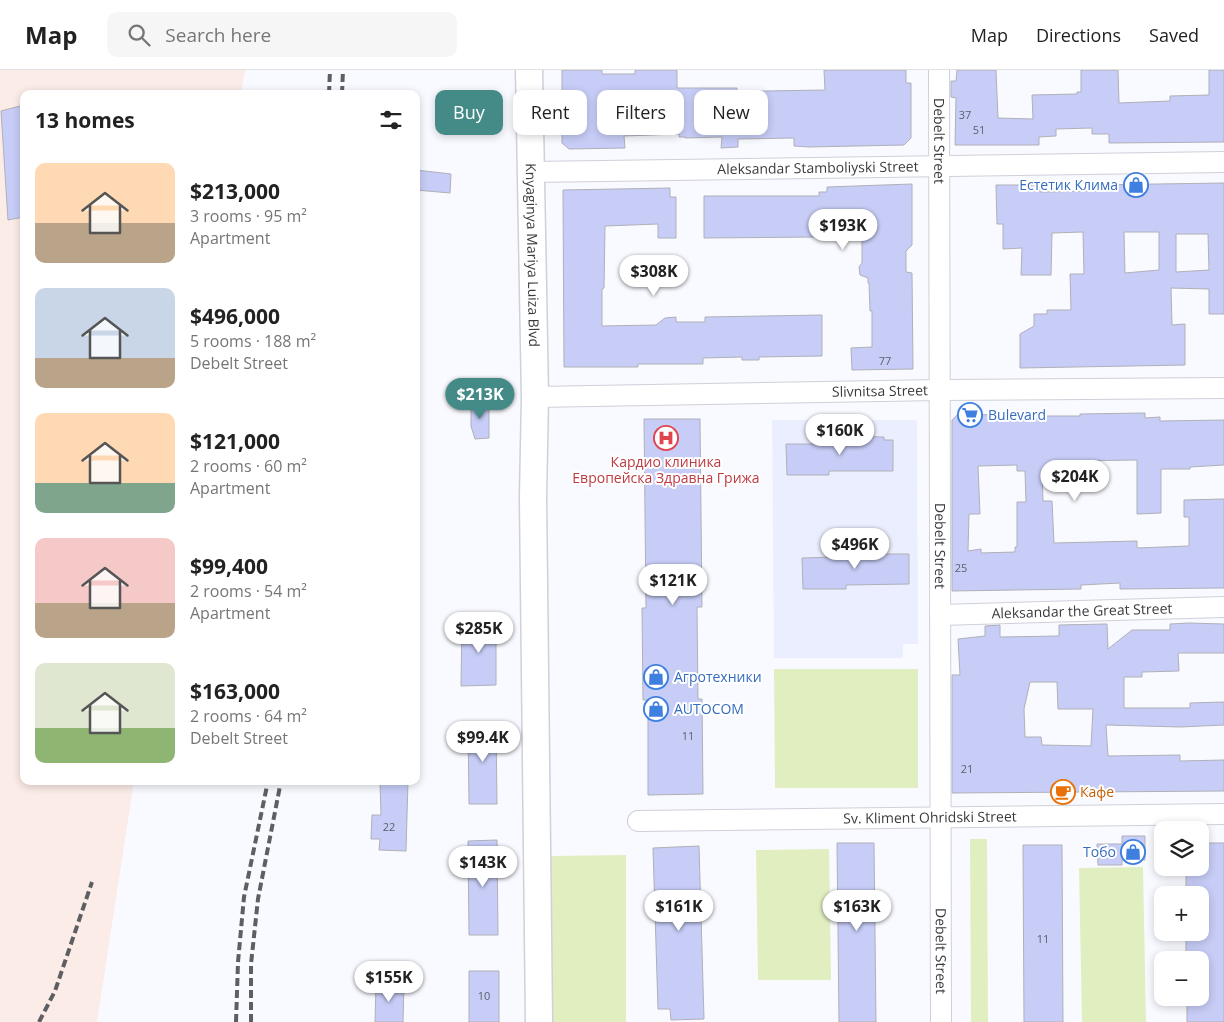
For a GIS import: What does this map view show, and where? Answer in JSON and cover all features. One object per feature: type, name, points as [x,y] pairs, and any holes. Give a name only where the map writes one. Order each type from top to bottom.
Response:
[{"type":"main road","name":"Knyaginya Mariya Luiza Blvd","points":[[529,70],[535,397],[534,506],[539,1022]]},
{"type":"street","name":"Debelt Street","points":[[939,70],[941,1022]]},
{"type":"street","name":"Aleksandar Stamboliyski Street","points":[[530,172],[1224,162]]},
{"type":"street","name":"Slivnitsa Street","points":[[535,397],[940,390],[1224,388]]},
{"type":"street","name":"Aleksandar the Great Street","points":[[940,615],[1224,607]]},
{"type":"street","name":"Sv. Kliment Ohridski Street","points":[[638,820],[1224,814]]},
{"type":"shaded area","points":[[0,70],[245,70],[242,90],[20,90],[20,785],[133,785],[97,1022],[0,1022]]},
{"type":"shaded area","points":[[772,420],[917,420],[918,644],[903,644],[903,658],[774,658]]},
{"type":"green space","points":[[774,669],[918,669],[918,788],[775,788]]},
{"type":"green space","points":[[970,839],[987,839],[988,1022],[971,1022]]},
{"type":"green space","points":[[829,849],[831,980],[758,980],[756,850]]},
{"type":"green space","points":[[626,855],[626,1022],[550,1022],[548,856]]},
{"type":"green space","points":[[1143,867],[1146,1022],[1082,1022],[1079,868]]},
{"type":"building","points":[[562,70],[602,70],[602,74],[635,74],[635,70],[677,70],[677,88],[737,88],[737,90],[694,90],[694,135],[768,135],[768,91],[825,90],[824,70],[906,70],[906,83],[911,83],[911,138],[904,145],[809,147],[794,146],[794,138],[738,139],[738,147],[721,148],[722,137],[679,137],[679,135],[684,135],[684,90],[597,90],[597,135],[652,135],[624,136],[625,148],[569,149],[562,143],[562,135],[587,135],[587,90],[562,90]]},
{"type":"building","points":[[957,70],[996,70],[998,118],[1033,119],[1032,95],[1077,94],[1077,92],[1081,92],[1081,70],[1118,70],[1119,103],[1170,101],[1170,96],[1209,95],[1209,70],[1224,70],[1224,142],[1109,143],[1109,134],[1092,134],[1092,128],[1056,129],[1056,136],[1039,137],[1039,145],[955,145],[956,98],[951,97],[951,81],[956,81]]},
{"type":"building","points":[[20,106],[20,218],[8,220],[1,111]]},
{"type":"building","points":[[420,170],[451,174],[450,193],[420,190]]},
{"type":"building","points":[[1224,183],[1224,314],[1209,314],[1209,289],[1171,288],[1172,325],[1185,324],[1185,365],[1020,368],[1020,334],[1034,326],[1034,314],[1047,314],[1047,310],[1071,310],[1070,274],[1084,274],[1083,232],[1052,233],[1051,275],[1021,275],[1022,248],[1003,249],[1003,224],[997,224],[996,185],[1040,185],[1040,192],[1092,191],[1091,185]],"holes":[[[1124,232],[1159,232],[1159,270],[1125,273]],[[1176,234],[1208,234],[1209,270],[1176,272]]]},
{"type":"building","points":[[912,184],[912,245],[906,251],[906,272],[912,273],[913,369],[852,370],[851,348],[872,347],[872,311],[870,311],[869,283],[868,278],[860,275],[859,267],[862,263],[862,220],[827,220],[827,223],[819,223],[820,237],[704,238],[704,196],[819,196],[819,192],[827,192],[827,187]]},
{"type":"building","points":[[670,188],[670,197],[676,197],[676,238],[658,238],[658,224],[605,226],[602,326],[656,325],[665,318],[676,317],[676,322],[705,322],[705,317],[822,315],[822,356],[759,357],[759,360],[742,360],[742,357],[703,358],[703,364],[638,364],[638,367],[564,367],[563,190]]},
{"type":"building","points":[[471,403],[489,404],[489,438],[475,439],[471,426]]},
{"type":"building","points":[[1145,413],[1145,418],[1160,417],[1160,421],[1224,420],[1224,465],[1190,467],[1190,469],[1161,469],[1161,513],[1137,514],[1137,460],[1067,461],[1067,470],[1042,470],[1043,501],[1052,501],[1054,543],[1137,541],[1137,548],[1189,546],[1189,517],[1184,517],[1184,500],[1224,499],[1224,588],[1120,589],[1120,583],[1081,585],[1081,589],[952,591],[952,420],[957,415],[1045,414],[1045,416],[1080,416],[1080,414]],"holes":[[[1017,465],[1017,471],[1025,471],[1026,502],[1017,502],[1017,547],[1015,547],[1015,552],[981,553],[981,549],[968,551],[969,514],[980,514],[978,466]]]},
{"type":"building","points":[[644,419],[700,419],[702,607],[697,607],[698,699],[702,699],[703,794],[648,795],[648,700],[643,700],[642,608],[646,608]]},
{"type":"building","points":[[828,436],[884,437],[884,440],[893,440],[893,471],[829,471],[829,475],[787,475],[786,444],[818,444],[817,440],[828,440]]},
{"type":"building","points":[[845,550],[878,550],[877,554],[909,554],[909,584],[846,585],[846,589],[803,589],[802,558],[834,557],[834,554],[845,553]]},
{"type":"building","points":[[496,622],[496,685],[461,686],[462,623]]},
{"type":"building","points":[[1107,624],[1108,649],[1132,630],[1170,630],[1170,624],[1224,624],[1224,653],[1178,653],[1179,671],[1142,672],[1142,677],[1124,677],[1124,708],[1190,708],[1190,703],[1224,702],[1224,725],[1180,727],[1106,725],[1108,756],[1180,755],[1180,761],[1224,760],[1224,791],[952,793],[952,675],[960,675],[958,639],[985,636],[985,626],[1000,625],[1000,637],[1059,636],[1059,625]],"holes":[[[1030,682],[1057,682],[1058,709],[1093,709],[1091,746],[1042,745],[1041,737],[1025,737],[1024,709]]]},
{"type":"building","points":[[468,722],[496,722],[497,804],[469,804]]},
{"type":"building","points":[[380,785],[408,785],[406,851],[379,850],[380,839],[371,839],[372,815],[381,815]]},
{"type":"building","points":[[1122,836],[1145,836],[1145,860],[1122,860],[1122,865],[1098,865],[1097,844],[1122,844]]},
{"type":"building","points":[[497,840],[498,935],[469,935],[468,841]]},
{"type":"building","points":[[837,843],[874,843],[876,1022],[839,1022]]},
{"type":"building","points":[[1209,843],[1224,843],[1224,1022],[1187,1022],[1187,1006],[1209,1006],[1209,951],[1186,951],[1186,941],[1209,941],[1209,886],[1186,886],[1186,876],[1209,876]]},
{"type":"building","points":[[1023,845],[1062,845],[1063,1022],[1024,1022]]},
{"type":"building","points":[[699,846],[704,1019],[671,1020],[670,1009],[658,1009],[653,848]]},
{"type":"building","points":[[469,971],[499,971],[499,1022],[469,1022]]},
{"type":"building","points":[[376,983],[404,984],[403,1022],[375,1022]]},
{"type":"railway","points":[[329,90],[330,70]]},
{"type":"railway","points":[[342,90],[343,70]]},
{"type":"railway","points":[[236,1022],[238,962],[244,897],[267,785]]},
{"type":"railway","points":[[251,1022],[251,964],[258,899],[280,785]]},
{"type":"railway","points":[[39,1022],[55,991],[92,882]]},
{"type":"place","name":"Естетик Клима","points":[[1136,185]]},
{"type":"place","name":"Bulevard","points":[[970,415]]},
{"type":"place","name":"Кардио клиника Европейска Здравна Грижа","points":[[666,438]]},
{"type":"place","name":"Агротехники","points":[[656,677]]},
{"type":"place","name":"AUTOCOM","points":[[656,709]]},
{"type":"place","name":"Кафе","points":[[1063,792]]},
{"type":"place","name":"Тобо","points":[[1133,852]]}]
